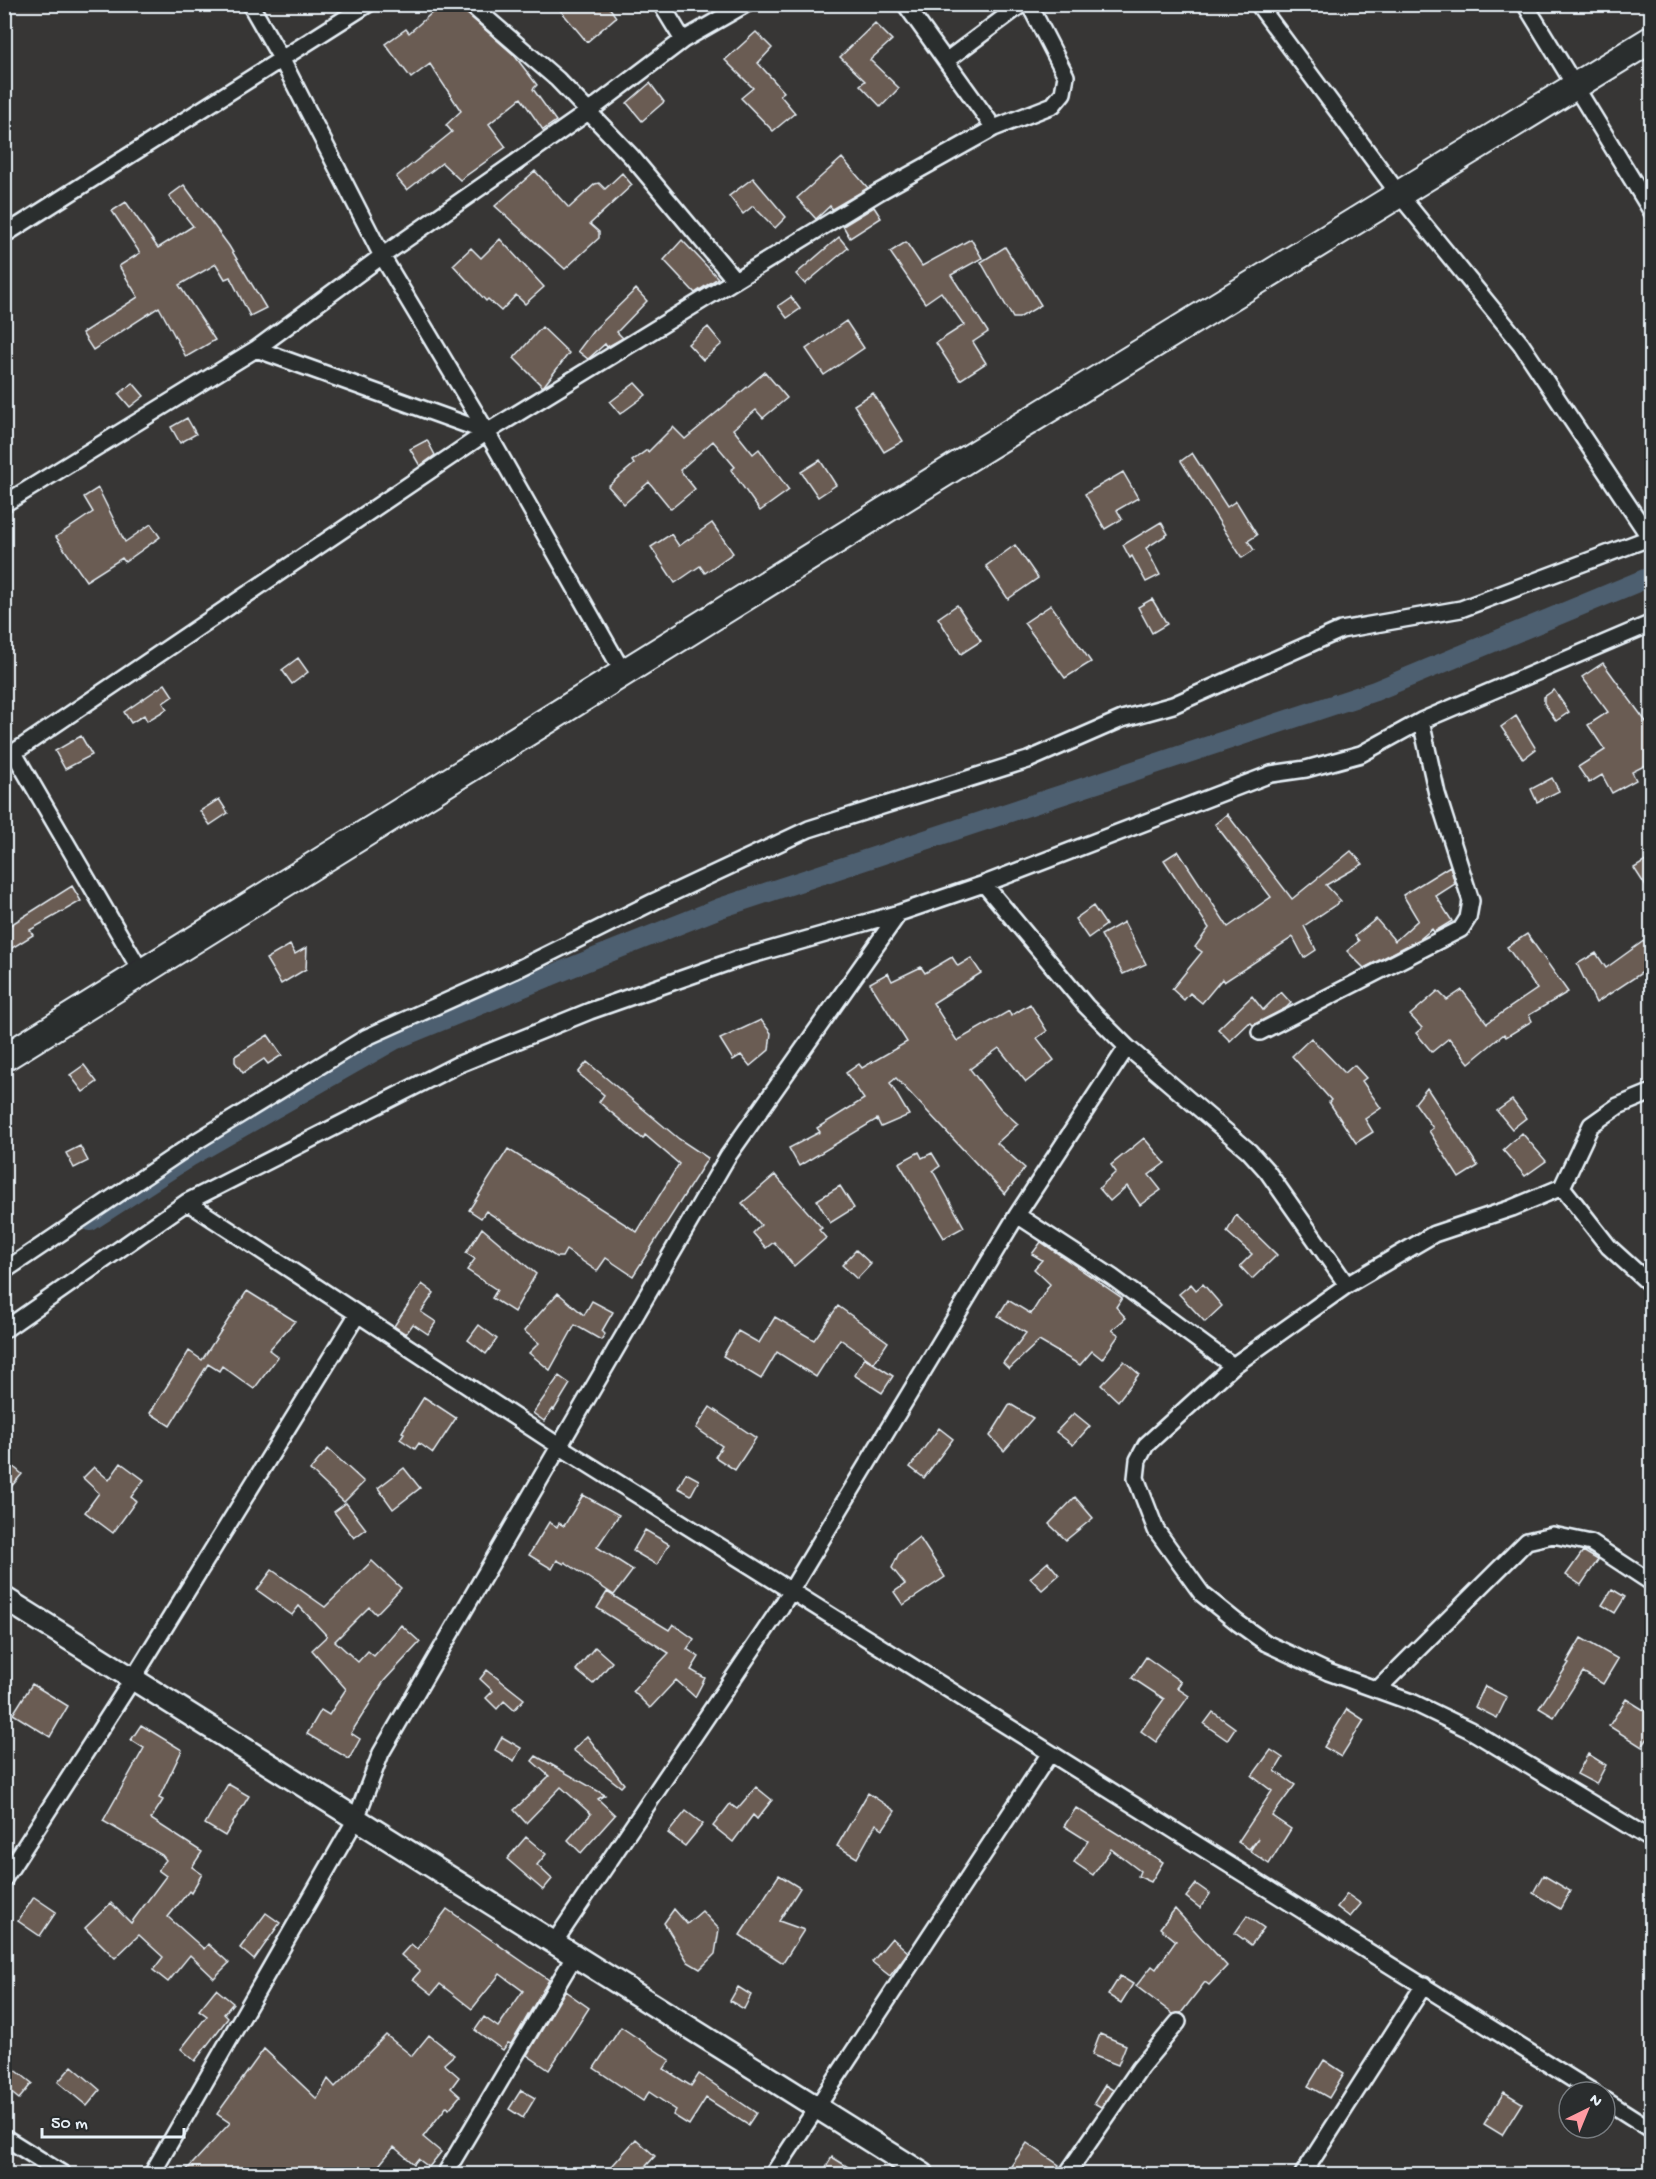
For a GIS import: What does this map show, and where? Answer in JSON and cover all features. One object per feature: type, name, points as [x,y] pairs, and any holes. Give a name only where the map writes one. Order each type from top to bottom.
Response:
[{"type":"highway","points":[[4,1058],[1398,193],[1652,39]]},
{"type":"main road","points":[[4,1598],[134,1677],[553,1944],[923,2175]]},
{"type":"street","points":[[250,4],[282,60],[382,256],[487,432],[624,674]]},
{"type":"street","points":[[4,235],[368,4]]},
{"type":"street","points":[[470,4],[557,79],[632,157],[735,280]]},
{"type":"street","points":[[661,4],[683,40]]},
{"type":"street","points":[[4,504],[256,349],[382,256],[588,112],[683,40],[746,4]]},
{"type":"street","points":[[904,4],[947,60],[994,128]]},
{"type":"street","points":[[947,60],[1022,4]]},
{"type":"street","points":[[142,973],[9,756],[487,432],[879,192],[994,128],[1053,105],[1063,93],[1066,76],[1029,4]]},
{"type":"street","points":[[4,1271],[197,1141],[367,1037],[514,971],[655,901],[809,829],[1028,760],[1122,718],[1173,705],[1341,630],[1461,609],[1651,538],[1521,344],[1398,193],[1258,4]]},
{"type":"street","points":[[1525,4],[1652,212]]},
{"type":"street","points":[[256,349],[487,432]]},
{"type":"street","points":[[4,1330],[187,1202],[457,1065],[579,1015],[738,959],[899,913],[984,884],[1272,774],[1306,770],[1361,754],[1421,721],[1652,623]]},
{"type":"street","points":[[1260,1032],[1461,929],[1468,918],[1471,901],[1437,794],[1421,721]]},
{"type":"street","points":[[984,884],[1086,1006],[1127,1047],[1233,1137],[1268,1171],[1347,1285]]},
{"type":"street","points":[[152,2175],[356,1819],[381,1753],[728,1156],[899,913]]},
{"type":"street","points":[[553,1944],[791,1590],[1017,1215],[1127,1047]]},
{"type":"street","points":[[1652,1092],[1618,1106],[1591,1125],[1562,1187],[1512,1208],[1434,1234],[1347,1285],[1233,1366],[1146,1445],[1138,1460],[1136,1478],[1156,1530],[1202,1594],[1266,1643],[1317,1667],[1414,1703],[1470,1731],[1652,1840]]},
{"type":"street","points":[[1562,1187],[1609,1247],[1652,1286]]},
{"type":"street","points":[[187,1202],[559,1446],[1574,2080]]},
{"type":"street","points":[[1017,1215],[1112,1277],[1233,1366]]},
{"type":"street","points":[[4,1880],[134,1677],[357,1315]]},
{"type":"street","points":[[1377,1690],[1527,1541],[1553,1535],[1591,1543],[1652,1583]]},
{"type":"street","points":[[772,2175],[1050,1753]]},
{"type":"street","points":[[445,2175],[574,1957]]},
{"type":"street","points":[[1303,2175],[1424,1985]]},
{"type":"street","points":[[1067,2175],[1140,2068],[1178,2022]]},
{"type":"street","points":[[1617,2108],[1652,2130]]},
{"type":"street","points":[[4,2137],[63,2175]]},
{"type":"building","points":[[442,4],[461,4],[464,11],[514,55],[537,85],[533,89],[556,121],[543,130],[521,98],[489,124],[506,147],[460,180],[442,163],[407,190],[396,177],[452,132],[446,125],[461,111],[430,64],[411,78],[385,44],[406,29],[409,33]]},
{"type":"building","points":[[555,4],[607,4],[616,17],[587,42]]},
{"type":"building","points":[[875,23],[892,40],[870,60],[899,88],[881,107],[860,85],[865,81],[840,57]]},
{"type":"building","points":[[756,32],[772,48],[758,63],[784,92],[780,95],[795,113],[773,131],[741,98],[753,88],[725,60]]},
{"type":"building","points":[[650,83],[664,102],[642,121],[627,103]]},
{"type":"building","points":[[842,158],[868,188],[832,209],[830,206],[816,219],[797,198]]},
{"type":"building","points":[[535,171],[569,208],[595,184],[599,183],[605,189],[622,173],[632,185],[590,224],[599,232],[599,238],[565,269],[495,206]]},
{"type":"building","points":[[753,178],[786,217],[775,228],[753,206],[743,214],[729,196]]},
{"type":"building","points":[[184,185],[229,246],[266,308],[250,316],[230,277],[225,279],[216,264],[179,285],[215,340],[186,357],[159,307],[93,350],[82,333],[138,297],[119,266],[140,253],[112,211],[126,202],[158,248],[193,226],[169,196]]},
{"type":"building","points":[[874,207],[881,218],[850,238],[843,226]]},
{"type":"building","points":[[839,237],[848,248],[805,284],[796,274]]},
{"type":"building","points":[[500,239],[544,287],[525,304],[516,295],[501,311],[488,299],[486,301],[453,265],[471,248],[481,258]]},
{"type":"building","points":[[971,239],[982,258],[951,275],[988,332],[973,342],[986,363],[960,380],[936,343],[964,325],[941,292],[925,303],[890,252],[906,242],[922,266]]},
{"type":"building","points":[[682,240],[718,278],[695,293],[664,260]]},
{"type":"building","points":[[1005,247],[1041,305],[1019,318],[1013,318],[981,262]]},
{"type":"building","points":[[636,289],[647,301],[617,332],[623,338],[607,347],[605,344],[588,359],[578,351],[593,331]]},
{"type":"building","points":[[791,297],[800,309],[787,318],[778,306]]},
{"type":"building","points":[[846,321],[864,348],[824,375],[806,349]]},
{"type":"building","points":[[542,327],[569,353],[543,387],[514,358]]},
{"type":"building","points":[[708,327],[722,344],[703,360],[688,344]]},
{"type":"building","points":[[765,372],[787,398],[763,418],[756,410],[733,429],[753,454],[759,449],[789,490],[760,511],[731,470],[735,467],[713,441],[680,470],[695,489],[671,509],[649,482],[624,504],[608,486],[634,464],[632,461],[647,450],[648,452],[673,427],[685,439]]},
{"type":"building","points":[[133,383],[144,396],[130,407],[119,394]]},
{"type":"building","points":[[635,383],[646,395],[620,414],[610,402]]},
{"type":"building","points":[[873,393],[903,441],[884,452],[854,405]]},
{"type":"building","points":[[187,418],[196,434],[180,443],[171,427]]},
{"type":"building","points":[[427,440],[435,455],[420,466],[410,449]]},
{"type":"building","points":[[1192,453],[1227,507],[1236,501],[1257,535],[1248,541],[1254,550],[1242,558],[1181,461]]},
{"type":"building","points":[[820,460],[836,485],[818,497],[801,472]]},
{"type":"building","points":[[1123,472],[1138,498],[1117,510],[1122,519],[1105,529],[1085,494]]},
{"type":"building","points":[[98,488],[125,542],[151,524],[160,537],[125,562],[122,558],[86,581],[56,537],[93,512],[84,497]]},
{"type":"building","points":[[1161,522],[1168,534],[1146,548],[1160,575],[1146,582],[1132,556],[1130,558],[1123,545]]},
{"type":"building","points":[[712,523],[733,553],[705,573],[700,566],[675,583],[651,547],[671,534],[679,546]]},
{"type":"building","points":[[1015,545],[1038,578],[1008,599],[986,566]]},
{"type":"building","points":[[1152,599],[1167,624],[1152,633],[1138,607]]},
{"type":"building","points":[[957,605],[981,641],[961,654],[938,618]]},
{"type":"building","points":[[1051,605],[1091,662],[1065,678],[1024,623]]},
{"type":"building","points":[[298,658],[308,672],[292,684],[282,670]]},
{"type":"building","points":[[1603,663],[1652,730],[1652,762],[1632,772],[1636,780],[1612,793],[1602,775],[1589,783],[1578,767],[1605,750],[1588,725],[1608,712],[1582,677]]},
{"type":"building","points":[[165,684],[173,696],[163,703],[167,709],[147,721],[144,715],[131,723],[124,712]]},
{"type":"building","points":[[1554,690],[1569,712],[1556,721],[1544,703],[1544,697]]},
{"type":"building","points":[[1516,716],[1536,749],[1523,759],[1501,727]]},
{"type":"building","points":[[81,736],[92,755],[65,769],[55,751]]},
{"type":"building","points":[[1552,778],[1559,791],[1537,802],[1531,789]]},
{"type":"building","points":[[219,799],[228,813],[210,825],[200,811]]},
{"type":"building","points":[[1227,814],[1292,899],[1351,851],[1363,864],[1326,885],[1341,901],[1304,926],[1316,950],[1304,958],[1293,937],[1224,982],[1222,979],[1202,1003],[1190,993],[1184,1000],[1172,989],[1202,952],[1195,947],[1209,928],[1164,860],[1178,851],[1228,927],[1271,897],[1215,824]]},
{"type":"building","points":[[1652,857],[1652,896],[1634,868]]},
{"type":"building","points":[[1450,866],[1455,884],[1436,896],[1452,921],[1434,932],[1432,929],[1420,939],[1364,968],[1347,951],[1359,941],[1355,936],[1376,919],[1395,941],[1418,920],[1403,895]]},
{"type":"building","points":[[72,886],[81,901],[30,930],[33,935],[4,953],[4,929]]},
{"type":"building","points":[[1093,906],[1106,925],[1088,938],[1075,919]]},
{"type":"building","points":[[1124,922],[1146,964],[1123,974],[1101,935]]},
{"type":"building","points":[[1527,934],[1568,992],[1529,1015],[1532,1021],[1506,1037],[1504,1034],[1469,1063],[1449,1038],[1432,1052],[1416,1033],[1422,1028],[1410,1015],[1438,991],[1447,1000],[1462,990],[1487,1023],[1537,989],[1507,947]]},
{"type":"building","points":[[1652,935],[1652,966],[1596,1003],[1577,964],[1596,953],[1606,968]]},
{"type":"building","points":[[290,945],[295,954],[307,947],[306,969],[281,984],[266,959]]},
{"type":"building","points":[[952,957],[958,966],[971,958],[981,973],[933,1003],[957,1041],[1009,1011],[1011,1016],[1030,1004],[1047,1031],[1037,1038],[1054,1060],[1026,1082],[999,1048],[970,1069],[1000,1108],[1018,1124],[997,1143],[1025,1168],[1005,1194],[896,1078],[890,1083],[909,1115],[881,1127],[877,1119],[799,1166],[789,1148],[820,1132],[817,1128],[864,1099],[846,1073],[859,1064],[862,1068],[907,1042],[870,983],[888,973],[892,981],[921,967],[925,973]]},
{"type":"building","points":[[1281,992],[1291,1003],[1286,1008],[1253,1025],[1250,1022],[1230,1041],[1218,1029],[1252,996],[1263,1010]]},
{"type":"building","points":[[761,1020],[771,1033],[769,1050],[750,1066],[741,1055],[733,1060],[720,1039]]},
{"type":"building","points":[[268,1035],[282,1055],[268,1064],[264,1059],[243,1073],[235,1062],[235,1056]]},
{"type":"building","points":[[1311,1038],[1345,1073],[1354,1065],[1366,1078],[1362,1081],[1381,1108],[1365,1119],[1373,1132],[1356,1143],[1329,1102],[1331,1100],[1292,1056]]},
{"type":"building","points":[[587,1062],[679,1139],[708,1158],[633,1276],[606,1258],[597,1271],[566,1250],[562,1257],[556,1257],[486,1211],[481,1218],[469,1210],[508,1149],[637,1232],[679,1164],[645,1135],[643,1139],[599,1102],[604,1095],[578,1073]]},
{"type":"building","points":[[84,1065],[97,1082],[83,1092],[70,1075]]},
{"type":"building","points":[[1427,1088],[1478,1166],[1459,1178],[1429,1131],[1433,1128],[1415,1103]]},
{"type":"building","points":[[1512,1100],[1526,1118],[1512,1129],[1497,1111]]},
{"type":"building","points":[[1522,1133],[1546,1161],[1525,1176],[1503,1150]]},
{"type":"building","points":[[1144,1138],[1165,1163],[1149,1175],[1161,1190],[1140,1205],[1127,1186],[1110,1201],[1099,1188],[1116,1172],[1111,1165]]},
{"type":"building","points":[[80,1146],[88,1161],[74,1168],[66,1153]]},
{"type":"building","points":[[919,1152],[922,1158],[932,1153],[940,1166],[933,1171],[964,1227],[944,1238],[899,1163]]},
{"type":"building","points":[[775,1175],[822,1228],[819,1230],[826,1238],[794,1266],[774,1242],[766,1248],[753,1233],[761,1225],[742,1203]]},
{"type":"building","points":[[840,1186],[854,1208],[830,1223],[817,1200]]},
{"type":"building","points":[[1236,1215],[1277,1255],[1252,1279],[1240,1266],[1252,1254],[1227,1232]]},
{"type":"building","points":[[482,1228],[536,1274],[514,1312],[492,1298],[497,1290],[467,1270],[475,1259],[466,1253]]},
{"type":"building","points":[[1041,1242],[1122,1298],[1116,1307],[1126,1318],[1112,1330],[1119,1335],[1102,1359],[1092,1351],[1080,1365],[1039,1341],[1009,1369],[1003,1363],[1026,1333],[998,1316],[1008,1300],[1031,1314],[1050,1284],[1034,1269],[1042,1260],[1032,1254]]},
{"type":"building","points":[[856,1250],[871,1264],[857,1279],[842,1265]]},
{"type":"building","points":[[422,1284],[434,1293],[421,1312],[436,1322],[428,1334],[413,1324],[406,1334],[394,1326]]},
{"type":"building","points":[[1191,1284],[1196,1290],[1203,1284],[1222,1306],[1205,1322],[1179,1294]]},
{"type":"building","points":[[247,1291],[295,1321],[269,1350],[278,1357],[254,1389],[222,1366],[219,1371],[208,1364],[170,1426],[150,1413],[189,1351],[202,1360]]},
{"type":"building","points":[[558,1293],[584,1315],[592,1301],[613,1312],[602,1331],[605,1334],[601,1340],[575,1325],[550,1370],[529,1353],[539,1343],[524,1331]]},
{"type":"building","points":[[838,1306],[888,1342],[874,1363],[840,1339],[816,1377],[777,1352],[761,1379],[723,1356],[738,1331],[759,1343],[775,1317],[814,1340]]},
{"type":"building","points":[[479,1325],[497,1339],[486,1354],[468,1340]]},
{"type":"building","points":[[865,1358],[893,1376],[882,1393],[854,1375]]},
{"type":"building","points":[[1124,1361],[1139,1374],[1118,1401],[1101,1385]]},
{"type":"building","points":[[559,1376],[570,1384],[554,1410],[544,1421],[533,1413]]},
{"type":"building","points":[[424,1397],[456,1418],[433,1453],[419,1443],[415,1449],[400,1439]]},
{"type":"building","points":[[1010,1404],[1033,1418],[1004,1451],[990,1436]]},
{"type":"building","points":[[710,1407],[756,1438],[735,1470],[715,1457],[722,1446],[696,1428]]},
{"type":"building","points":[[1074,1413],[1090,1426],[1073,1445],[1056,1432]]},
{"type":"building","points":[[939,1428],[953,1439],[924,1478],[910,1467]]},
{"type":"building","points":[[328,1449],[364,1482],[344,1502],[310,1470]]},
{"type":"building","points":[[4,1459],[22,1474],[4,1495]]},
{"type":"building","points":[[121,1463],[144,1480],[131,1497],[136,1501],[113,1533],[85,1512],[99,1493],[83,1478],[94,1467],[109,1480]]},
{"type":"building","points":[[404,1468],[420,1488],[393,1509],[378,1488]]},
{"type":"building","points":[[686,1473],[699,1480],[691,1495],[678,1488]]},
{"type":"building","points":[[583,1495],[619,1515],[597,1547],[633,1570],[614,1595],[565,1562],[564,1564],[557,1560],[552,1569],[529,1555],[549,1522],[557,1527],[559,1523],[564,1526]]},
{"type":"building","points":[[1075,1497],[1093,1518],[1066,1540],[1049,1524]]},
{"type":"building","points":[[346,1503],[366,1529],[354,1538],[334,1512]]},
{"type":"building","points":[[645,1530],[669,1544],[657,1565],[633,1551]]},
{"type":"building","points":[[919,1537],[945,1577],[903,1605],[894,1592],[905,1584],[892,1568],[899,1553]]},
{"type":"building","points":[[1583,1551],[1598,1560],[1581,1585],[1566,1575]]},
{"type":"building","points":[[372,1561],[401,1588],[376,1614],[369,1607],[335,1641],[358,1662],[368,1651],[374,1656],[401,1625],[420,1642],[384,1681],[351,1733],[360,1739],[349,1759],[307,1734],[321,1710],[329,1715],[346,1689],[312,1650],[327,1636],[299,1606],[292,1615],[257,1590],[272,1570],[325,1607]]},
{"type":"building","points":[[1048,1562],[1059,1575],[1042,1590],[1030,1578]]},
{"type":"building","points":[[1612,1589],[1625,1597],[1615,1613],[1602,1605]]},
{"type":"building","points":[[607,1592],[669,1630],[673,1624],[694,1639],[687,1649],[699,1657],[691,1670],[705,1678],[695,1697],[676,1680],[650,1708],[633,1691],[669,1653],[597,1608]]},
{"type":"building","points":[[1581,1638],[1618,1659],[1603,1684],[1583,1672],[1554,1717],[1539,1708],[1569,1663],[1567,1662]]},
{"type":"building","points":[[595,1647],[612,1662],[593,1684],[576,1670]]},
{"type":"building","points":[[1146,1657],[1181,1682],[1177,1688],[1189,1696],[1156,1742],[1141,1731],[1164,1699],[1132,1678]]},
{"type":"building","points":[[487,1670],[524,1699],[514,1710],[504,1701],[497,1709],[486,1698],[493,1691],[480,1679]]},
{"type":"building","points":[[32,1684],[68,1706],[50,1737],[13,1714]]},
{"type":"building","points":[[1485,1686],[1507,1697],[1497,1718],[1475,1707]]},
{"type":"building","points":[[1626,1699],[1652,1715],[1652,1732],[1642,1747],[1609,1726]]},
{"type":"building","points":[[1347,1709],[1364,1720],[1341,1757],[1324,1747]]},
{"type":"building","points":[[1213,1712],[1235,1728],[1227,1740],[1204,1724]]},
{"type":"building","points":[[141,1725],[182,1750],[159,1798],[163,1800],[151,1819],[202,1852],[192,1867],[202,1874],[191,1893],[189,1891],[168,1917],[204,1949],[208,1944],[229,1963],[214,1978],[190,1955],[168,1982],[153,1970],[163,1957],[139,1935],[115,1958],[85,1928],[111,1903],[131,1923],[166,1876],[158,1870],[166,1860],[162,1855],[103,1821],[144,1748],[131,1740]]},
{"type":"building","points":[[587,1736],[624,1784],[621,1787],[573,1750]]},
{"type":"building","points":[[502,1737],[521,1748],[514,1761],[495,1750]]},
{"type":"building","points":[[1271,1750],[1283,1758],[1275,1771],[1295,1785],[1272,1816],[1291,1829],[1269,1864],[1250,1851],[1258,1838],[1249,1849],[1238,1842],[1272,1791],[1252,1776]]},
{"type":"building","points":[[1588,1754],[1606,1765],[1596,1784],[1577,1774]]},
{"type":"building","points":[[536,1756],[605,1795],[598,1799],[615,1815],[581,1853],[568,1840],[591,1814],[561,1787],[526,1823],[514,1810],[549,1776],[532,1761]]},
{"type":"building","points":[[228,1784],[249,1796],[225,1836],[205,1824]]},
{"type":"building","points":[[756,1787],[772,1800],[757,1819],[753,1815],[733,1842],[713,1826],[730,1804],[737,1809]]},
{"type":"building","points":[[868,1793],[895,1811],[883,1829],[876,1824],[857,1858],[837,1846]]},
{"type":"building","points":[[1076,1808],[1163,1862],[1151,1882],[1138,1876],[1140,1871],[1111,1849],[1093,1875],[1074,1862],[1088,1841],[1064,1826]]},
{"type":"building","points":[[686,1811],[703,1824],[685,1846],[668,1833]]},
{"type":"building","points":[[526,1837],[546,1854],[537,1865],[552,1879],[543,1890],[507,1859]]},
{"type":"building","points":[[779,1875],[800,1888],[779,1921],[804,1930],[783,1963],[740,1935]]},
{"type":"building","points":[[1543,1875],[1570,1891],[1560,1909],[1533,1893]]},
{"type":"building","points":[[1196,1884],[1210,1894],[1200,1908],[1186,1897]]},
{"type":"building","points":[[1347,1894],[1361,1904],[1350,1917],[1337,1907]]},
{"type":"building","points":[[34,1897],[56,1912],[40,1936],[18,1921]]},
{"type":"building","points":[[447,1909],[549,1980],[511,2044],[508,2043],[503,2050],[475,2030],[484,2017],[498,2027],[523,1991],[500,1974],[472,2009],[440,1984],[432,1994],[413,1979],[420,1971],[401,1955],[411,1944],[417,1949]]},
{"type":"building","points":[[674,1909],[687,1924],[702,1911],[719,1929],[715,1954],[700,1969],[688,1962],[664,1923]]},
{"type":"building","points":[[1175,1909],[1227,1966],[1209,1985],[1205,1982],[1181,2013],[1173,2014],[1136,1986],[1152,1966],[1156,1969],[1176,1941],[1160,1928]]},
{"type":"building","points":[[266,1913],[280,1923],[254,1960],[240,1948]]},
{"type":"building","points":[[1247,1916],[1264,1928],[1251,1945],[1235,1933]]},
{"type":"building","points":[[892,1938],[908,1952],[890,1976],[872,1962]]},
{"type":"building","points":[[1120,1976],[1133,1984],[1121,2003],[1108,1995]]},
{"type":"building","points":[[738,1987],[751,1995],[744,2009],[730,2001]]},
{"type":"building","points":[[216,1989],[233,2003],[224,2014],[228,2018],[195,2061],[181,2049],[207,2016],[199,2010]]},
{"type":"building","points":[[565,1991],[589,2008],[549,2070],[527,2055]]},
{"type":"building","points":[[621,2027],[670,2060],[664,2069],[691,2086],[699,2074],[756,2113],[748,2125],[706,2098],[689,2125],[673,2115],[676,2110],[649,2092],[643,2101],[594,2068]]},
{"type":"building","points":[[1100,2034],[1126,2045],[1118,2065],[1092,2055]]},
{"type":"building","points":[[386,2035],[412,2056],[429,2035],[454,2055],[444,2064],[459,2077],[451,2088],[460,2096],[449,2109],[447,2106],[423,2137],[441,2152],[429,2167],[418,2159],[414,2164],[394,2147],[371,2175],[182,2175],[230,2123],[217,2114],[264,2049],[317,2099],[328,2079],[335,2087]]},
{"type":"building","points":[[1324,2060],[1344,2073],[1329,2098],[1308,2086]]},
{"type":"building","points":[[4,2061],[32,2083],[19,2099],[4,2087]]},
{"type":"building","points":[[72,2066],[100,2090],[87,2106],[58,2082]]},
{"type":"building","points":[[1105,2085],[1113,2090],[1101,2107],[1094,2103]]},
{"type":"building","points":[[521,2090],[535,2098],[523,2118],[509,2109]]},
{"type":"building","points":[[1504,2092],[1522,2103],[1502,2135],[1484,2124]]},
{"type":"building","points":[[636,2139],[655,2156],[638,2175],[604,2175]]},
{"type":"building","points":[[1027,2143],[1059,2165],[1053,2175],[1005,2175]]},
{"type":"building","points":[[832,2157],[861,2175],[821,2175]]},
{"type":"waterway","points":[[90,1221],[189,1157],[394,1040],[720,908],[1375,691],[1652,576]]}]
